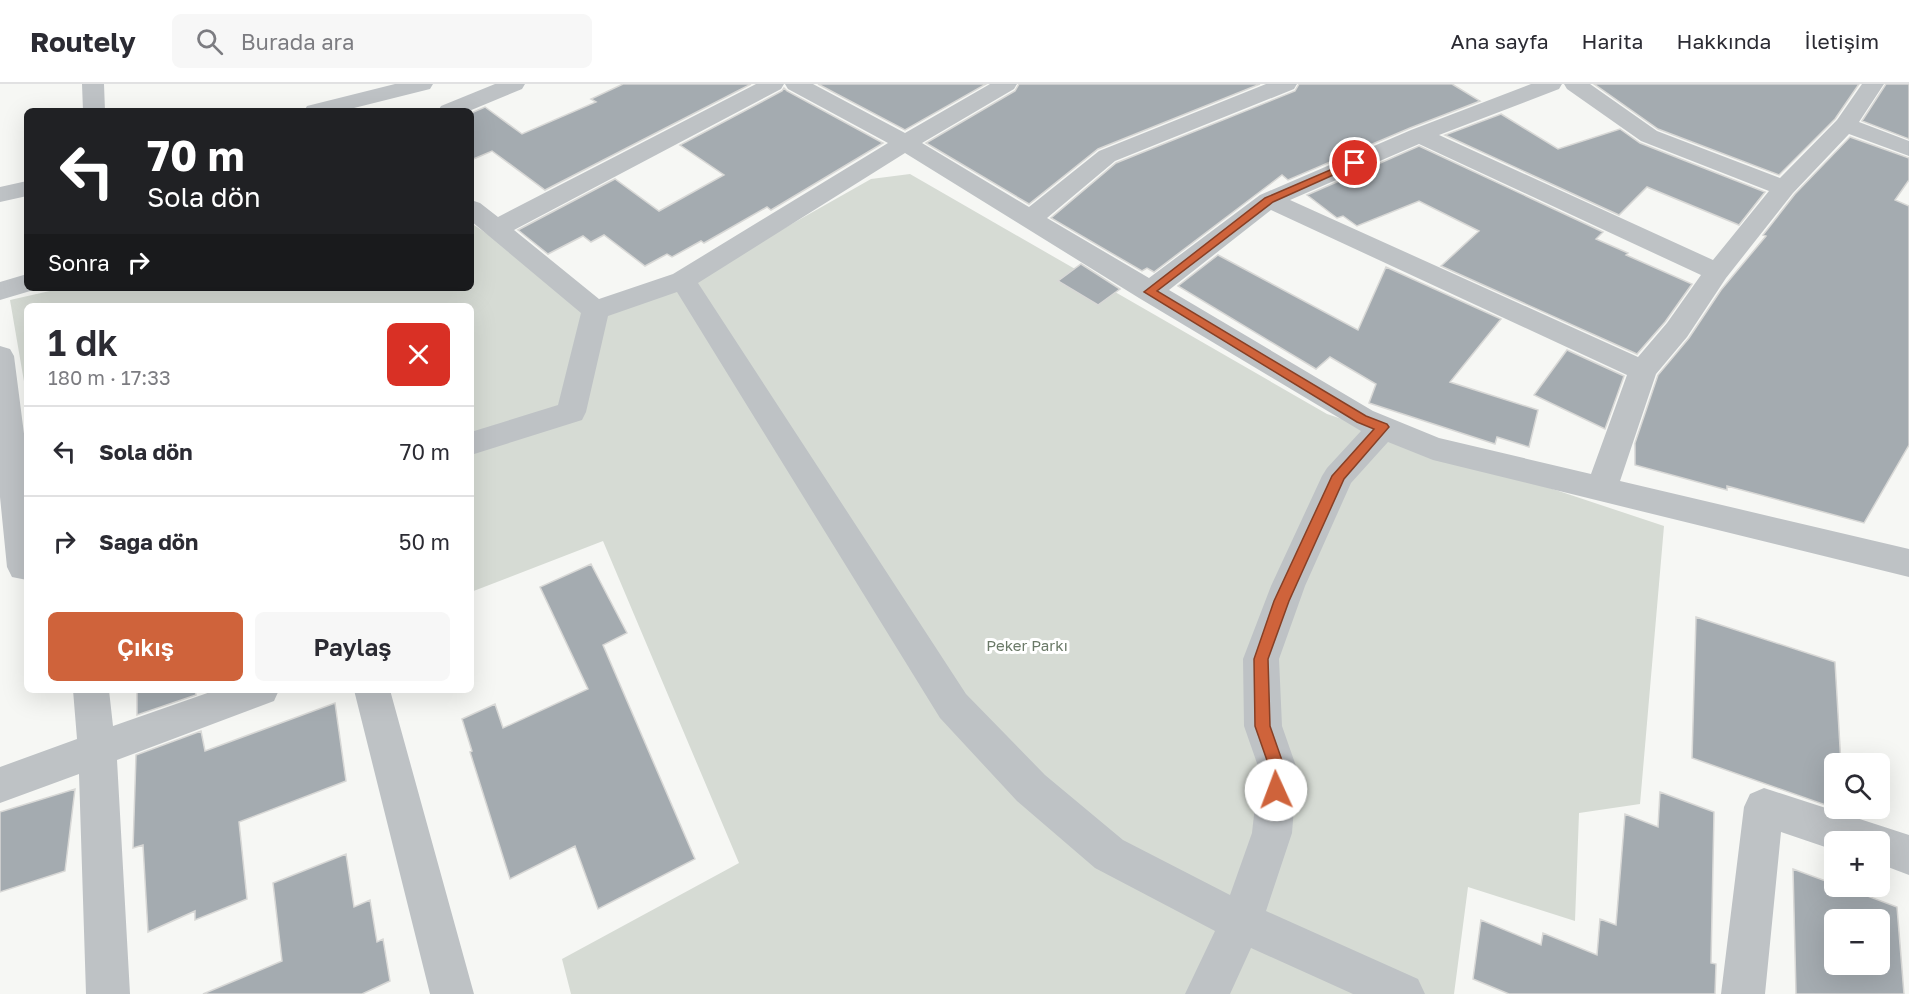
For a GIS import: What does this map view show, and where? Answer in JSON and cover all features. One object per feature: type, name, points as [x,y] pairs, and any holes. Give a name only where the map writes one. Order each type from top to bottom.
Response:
[{"type":"street","points":[[93,84],[94,108]]},
{"type":"street","points":[[327,108],[422,84]]},
{"type":"street","points":[[456,108],[514,84]]},
{"type":"street","points":[[498,228],[773,84]]},
{"type":"street","points":[[796,84],[905,143],[1029,220],[1362,419],[1433,448],[1909,563]]},
{"type":"street","points":[[595,310],[683,280],[905,143],[1006,84]]},
{"type":"street","points":[[1029,220],[1107,156],[1286,84]]},
{"type":"street","points":[[1149,292],[1269,200],[1419,135],[1551,84]]},
{"type":"street","points":[[1575,84],[1649,136],[1784,188]]},
{"type":"street","points":[[1601,489],[1643,371],[1677,330],[1717,272],[1784,188],[1845,125],[1872,84]]},
{"type":"street","points":[[1845,125],[1909,149]]},
{"type":"street","points":[[1419,135],[1717,272]]},
{"type":"street","points":[[0,195],[24,189]]},
{"type":"street","points":[[1269,200],[1643,371]]},
{"type":"street","points":[[474,210],[595,310]]},
{"type":"street","points":[[683,280],[953,706],[1031,788],[1109,854],[1209,907],[1402,994]]},
{"type":"street","points":[[0,291],[24,284]]},
{"type":"street","points":[[474,443],[571,412],[595,310]]},
{"type":"street","points":[[0,356],[17,570]]},
{"type":"street","points":[[1207,994],[1242,921],[1272,833],[1278,769],[1263,726],[1261,659],[1279,606],[1338,476],[1383,427]]},
{"type":"street","points":[[91,693],[97,749],[108,994]]},
{"type":"street","points":[[0,785],[253,693]]},
{"type":"street","points":[[373,693],[452,994]]},
{"type":"street","points":[[1743,994],[1764,807],[1836,831]]},
{"type":"street","points":[[1890,848],[1909,855]]},
{"type":"green space","name":"Peker Parkı","points":[[910,174],[1327,414],[1664,526],[1640,804],[1579,813],[1575,921],[1468,887],[1454,994],[571,994],[562,959],[739,863],[603,541],[474,591],[474,303],[24,303],[24,382],[10,300],[50,291],[474,291],[474,225],[605,313],[677,289],[871,179]]},
{"type":"building","points":[[623,84],[751,84],[545,190],[492,151],[474,159],[474,112],[485,107],[522,134],[596,102],[591,99]]},
{"type":"building","points":[[818,84],[986,84],[905,130]]},
{"type":"building","points":[[1019,84],[1260,84],[1098,149],[1029,204],[926,143],[1015,91]]},
{"type":"building","points":[[1299,84],[1452,84],[1480,101],[1288,180],[1282,175],[1154,272],[1147,268],[1142,271],[1051,218],[1116,163],[1295,91]]},
{"type":"building","points":[[1594,84],[1859,84],[1835,119],[1779,175],[1658,129]]},
{"type":"building","points":[[1886,84],[1909,84],[1909,139],[1862,121]]},
{"type":"building","points":[[784,88],[883,143],[771,210],[767,207],[704,243],[701,241],[672,257],[667,254],[645,266],[604,235],[591,242],[583,236],[548,254],[518,230],[615,179],[659,211],[724,175],[680,145]]},
{"type":"building","points":[[1501,114],[1558,149],[1620,129],[1640,143],[1765,192],[1739,225],[1647,187],[1619,215],[1445,135]]},
{"type":"building","points":[[1850,137],[1909,158],[1909,180],[1895,200],[1909,206],[1909,445],[1864,523],[1727,486],[1727,490],[1635,465],[1635,443],[1658,375],[1689,338],[1721,290],[1766,236],[1763,235],[1795,194]]},
{"type":"building","points":[[1419,146],[1603,232],[1596,239],[1692,284],[1665,322],[1637,354],[1441,266],[1479,231],[1419,201],[1357,226],[1343,216],[1337,218],[1307,195]]},
{"type":"building","points":[[1218,255],[1358,330],[1386,267],[1501,319],[1450,382],[1538,410],[1529,447],[1497,437],[1495,444],[1369,403],[1376,384],[1330,357],[1316,369],[1178,286]]},
{"type":"building","points":[[1081,264],[1120,289],[1098,305],[1058,281]]},
{"type":"building","points":[[1567,350],[1624,376],[1605,429],[1534,395]]},
{"type":"building","points":[[591,564],[627,633],[603,645],[695,859],[598,909],[575,846],[510,879],[470,752],[472,751],[462,719],[495,704],[503,728],[588,689],[540,587]]},
{"type":"building","points":[[1696,617],[1835,662],[1840,753],[1824,753],[1824,804],[1692,758]]},
{"type":"building","points":[[137,693],[196,693],[196,695],[137,715]]},
{"type":"building","points":[[335,703],[346,781],[239,822],[247,899],[195,920],[195,911],[148,932],[143,845],[133,848],[136,755],[201,731],[205,751]]},
{"type":"building","points":[[75,789],[65,871],[0,892],[0,812]]},
{"type":"building","points":[[1660,792],[1714,812],[1711,963],[1716,964],[1715,994],[1509,994],[1473,979],[1481,920],[1541,945],[1543,933],[1597,955],[1600,919],[1616,925],[1625,814],[1658,827]]},
{"type":"building","points":[[346,854],[354,907],[370,900],[377,942],[383,939],[390,981],[362,994],[203,994],[282,961],[273,883]]},
{"type":"building","points":[[1793,869],[1824,880],[1824,897],[1870,897],[1897,907],[1904,994],[1796,994]]},
{"type":"route","points":[[1276,790],[1278,769],[1263,726],[1261,659],[1281,601],[1338,476],[1383,427],[1362,419],[1149,292],[1269,200],[1355,163]]}]
